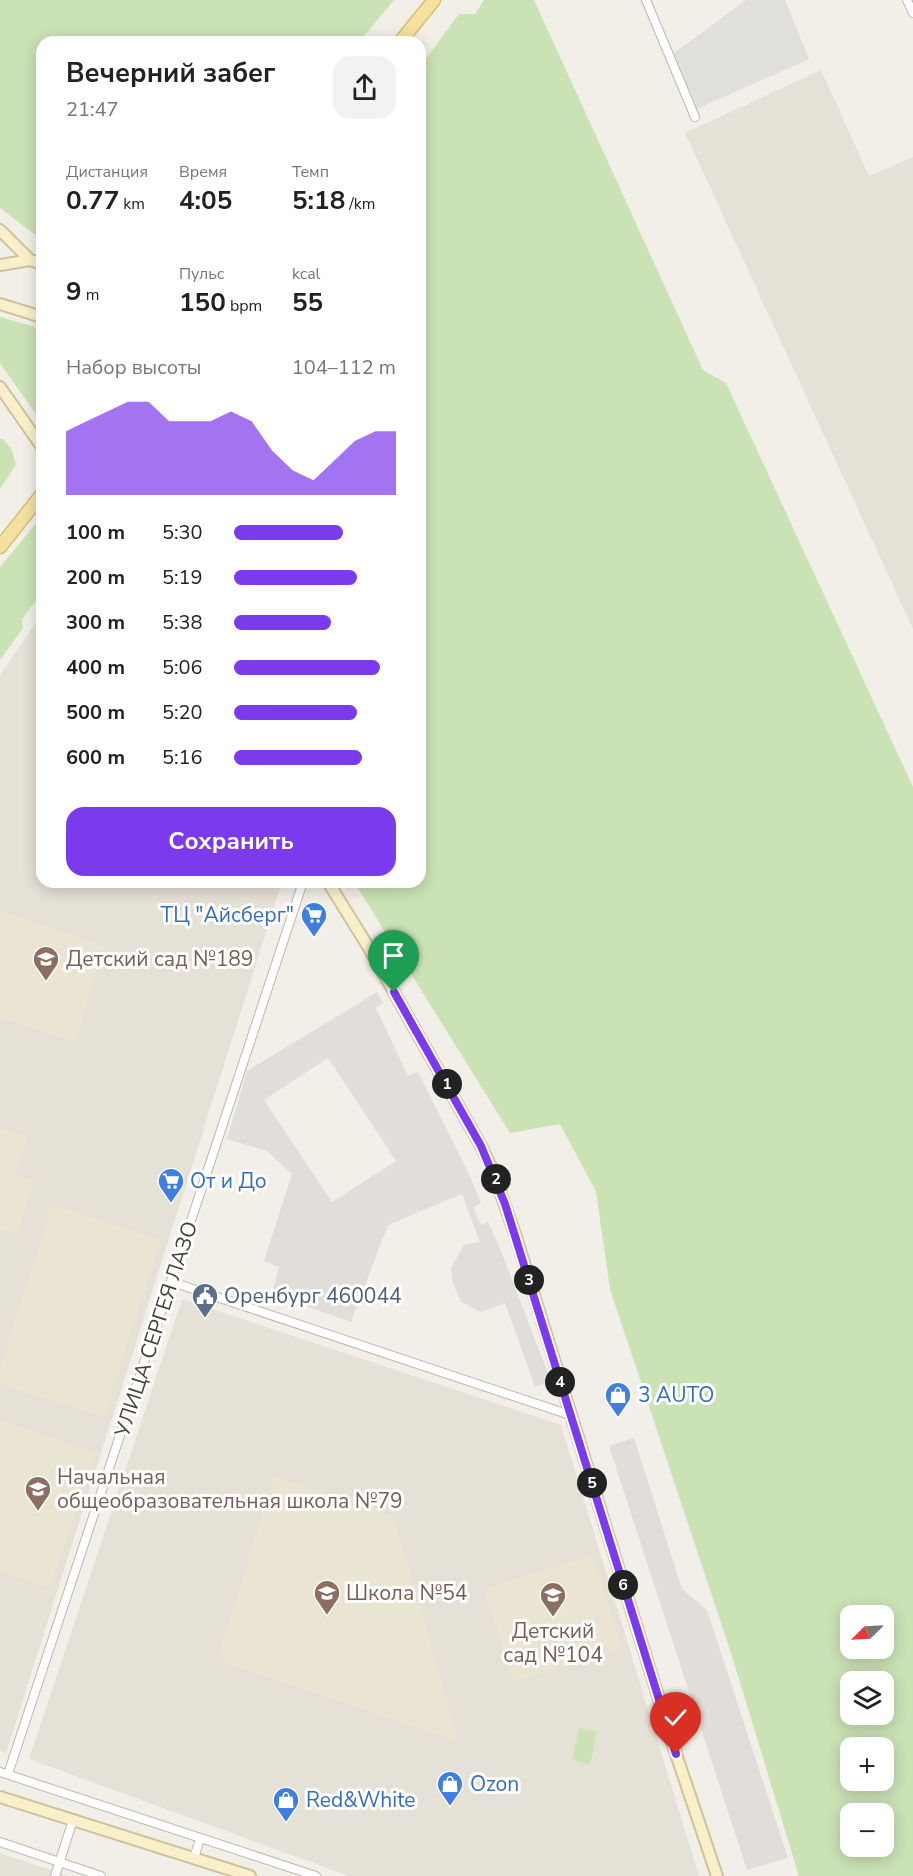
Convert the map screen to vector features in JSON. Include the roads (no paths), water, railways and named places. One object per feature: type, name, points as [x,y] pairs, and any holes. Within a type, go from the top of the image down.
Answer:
[{"type":"main road","points":[[405,36],[434,0]]},
{"type":"main road","points":[[0,230],[30,260],[36,262]]},
{"type":"main road","points":[[0,265],[30,260]]},
{"type":"main road","points":[[0,304],[36,315]]},
{"type":"main road","points":[[0,387],[36,438]]},
{"type":"main road","points":[[0,548],[36,502]]},
{"type":"main road","points":[[29,512],[36,508]]},
{"type":"main road","points":[[332,888],[420,1036],[493,1171],[717,1876]]},
{"type":"main road","points":[[0,1797],[250,1876]]},
{"type":"street","points":[[645,0],[695,117]]},
{"type":"street","points":[[907,0],[913,13]]},
{"type":"street","name":"УЛИЦА СЕРГЕЯ ЛАЗО","points":[[4,1773],[172,1282],[234,1084],[301,888]]},
{"type":"street","points":[[172,1282],[570,1415]]},
{"type":"street","points":[[4,1773],[316,1876]]},
{"type":"street","points":[[55,1876],[73,1820]]},
{"type":"street","points":[[194,1858],[200,1839]]},
{"type":"street","points":[[0,1842],[101,1876]]},
{"type":"place","name":"ТЦ \"Айсберг\"","points":[[314,938]]},
{"type":"place","name":"Детский сад №189","points":[[46,982]]},
{"type":"place","name":"От и До","points":[[171,1204]]},
{"type":"place","name":"Оренбург 460044","points":[[205,1319]]},
{"type":"place","name":"3 AUTO","points":[[618,1418]]},
{"type":"place","name":"Начальная общеобразовательная школа №79","points":[[38,1512]]},
{"type":"place","name":"Школа №54","points":[[327,1616]]},
{"type":"place","name":"Детский сад №104","points":[[553,1618]]},
{"type":"place","name":"Ozon","points":[[450,1807]]},
{"type":"place","name":"Red&White","points":[[286,1823]]}]
